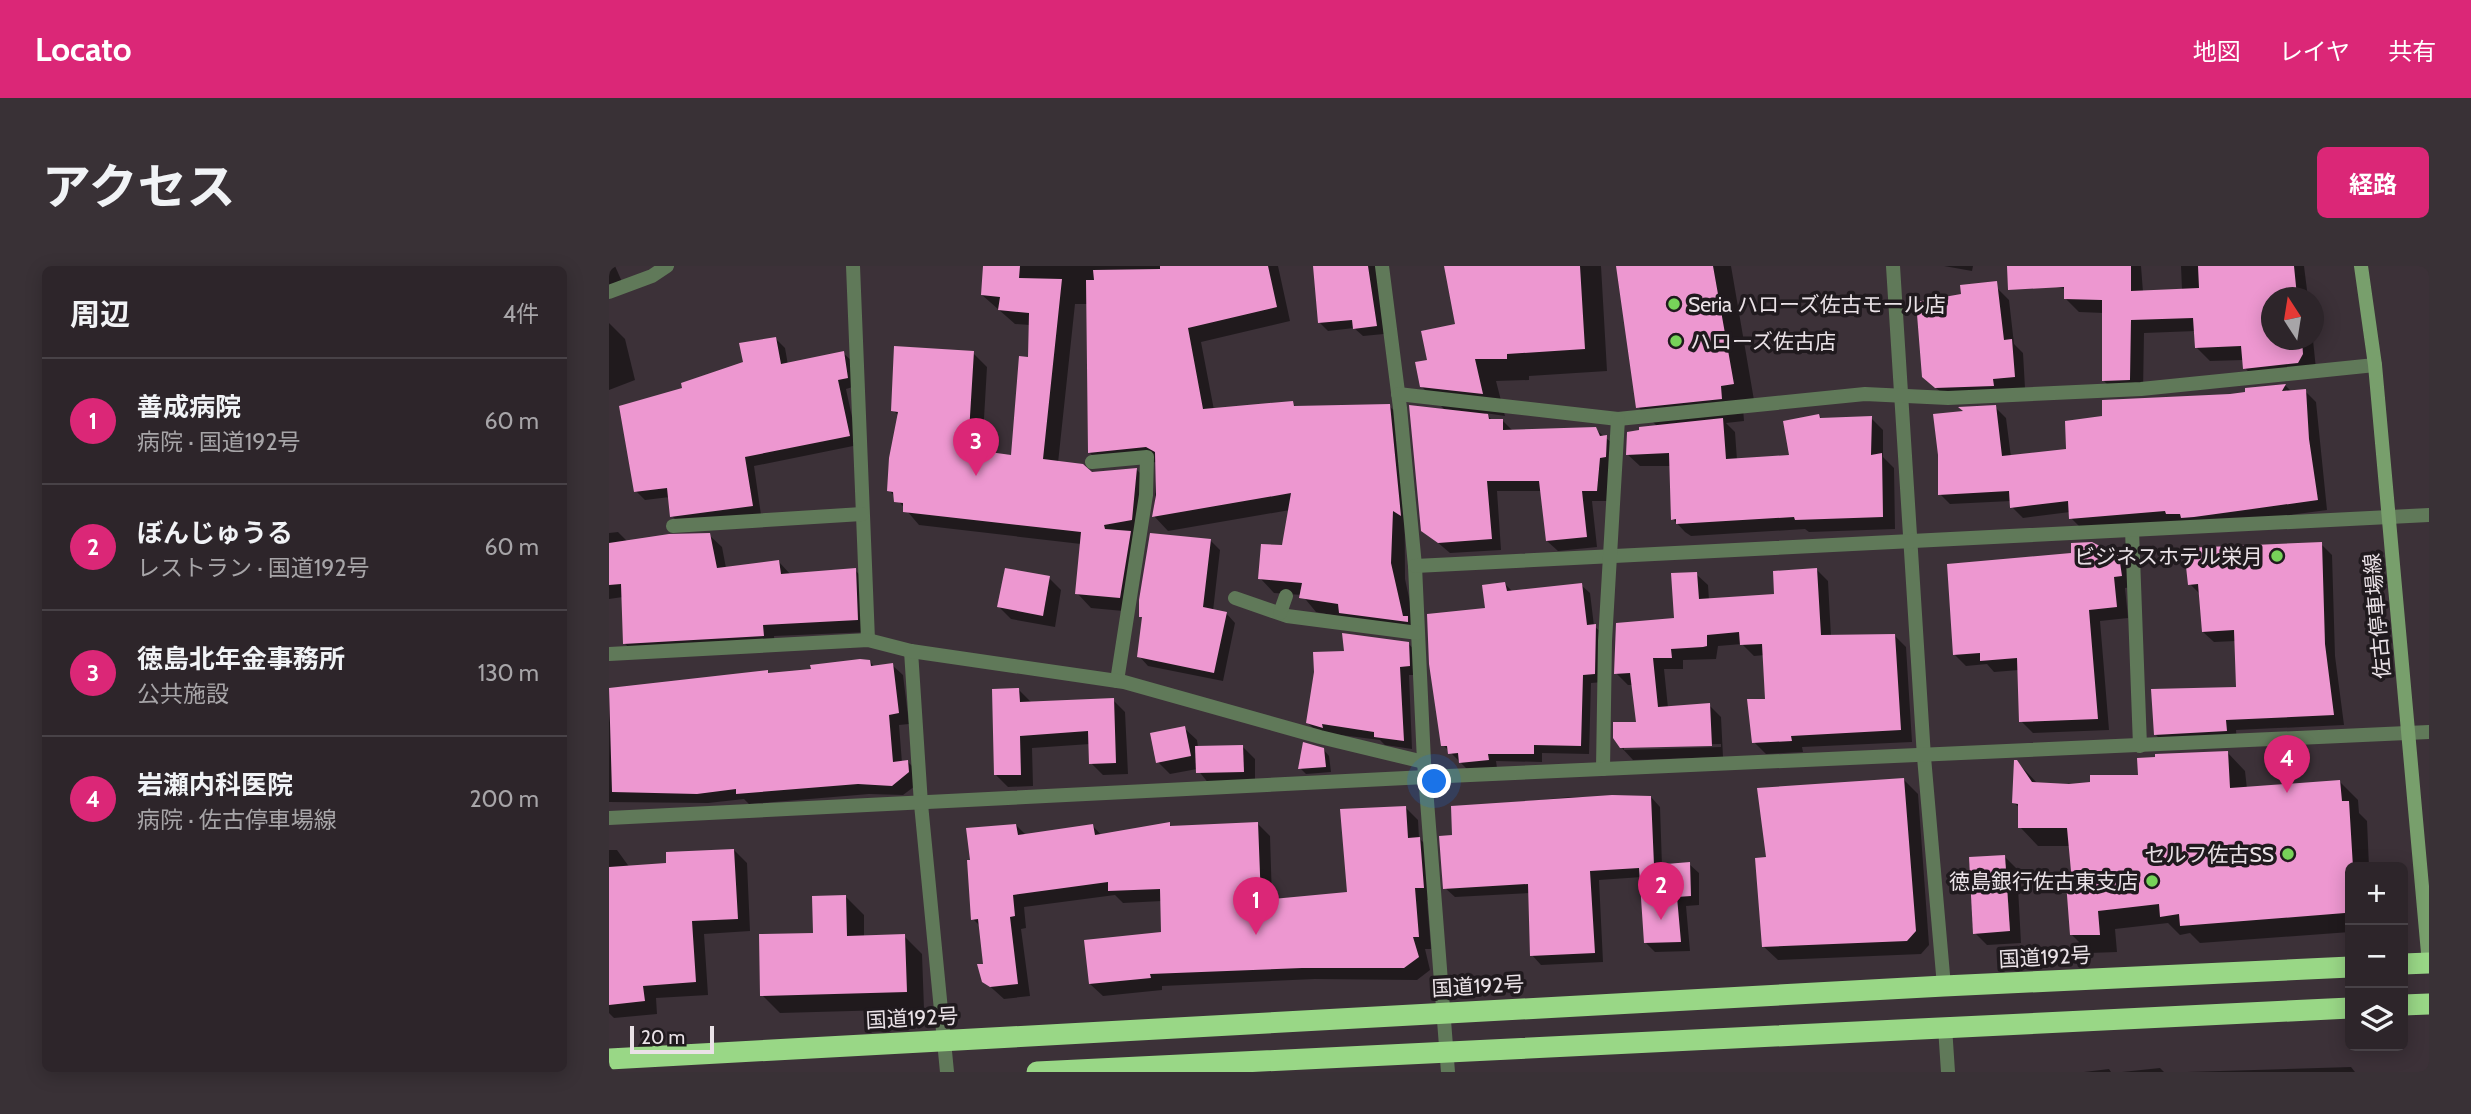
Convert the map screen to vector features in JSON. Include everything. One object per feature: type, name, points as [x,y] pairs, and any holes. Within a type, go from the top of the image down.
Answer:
[{"type":"highway","points":[[2408,964],[2429,963]]},
{"type":"highway","name":"国道192号","points":[[609,1059],[1944,986],[2345,967]]},
{"type":"highway","points":[[2408,1005],[2429,1004]]},
{"type":"highway","points":[[1037,1072],[1447,1061],[1945,1027],[2345,1008]]},
{"type":"main road","name":"佐古停車場線","points":[[2361,266],[2375,365],[2429,963]]},
{"type":"street","points":[[609,292],[652,276],[667,266]]},
{"type":"street","points":[[853,266],[868,640]]},
{"type":"street","points":[[1382,266],[1415,566],[1424,762],[1447,1061]]},
{"type":"street","points":[[1893,266],[1913,543],[1924,757],[1944,986]]},
{"type":"street","points":[[1398,394],[1618,419],[1865,394],[1948,398],[2141,389],[2375,365]]},
{"type":"street","points":[[1603,769],[1610,556],[1618,419]]},
{"type":"street","points":[[1092,462],[1147,457],[1146,495],[1117,681]]},
{"type":"street","points":[[673,526],[862,514]]},
{"type":"street","points":[[1415,566],[2429,515]]},
{"type":"street","points":[[2132,530],[2140,746]]},
{"type":"street","points":[[1280,613],[1286,596]]},
{"type":"street","points":[[1235,598],[1280,613],[1341,625],[1418,633]]},
{"type":"street","points":[[609,654],[868,640],[911,651],[1117,681],[1320,737],[1424,762]]},
{"type":"street","points":[[911,651],[921,804],[947,1072]]},
{"type":"street","points":[[609,818],[1426,777],[1924,757],[2429,732]]},
{"type":"street","points":[[1945,1027],[1948,1072]]},
{"type":"building","points":[[983,266],[1020,266],[1019,278],[1062,279],[1043,459],[1083,464],[1092,472],[1137,468],[1132,520],[1104,525],[1105,529],[1131,531],[1120,598],[1075,594],[1081,532],[903,512],[903,503],[894,502],[893,492],[887,491],[889,458],[898,412],[891,411],[894,346],[974,351],[968,449],[1011,455],[1019,356],[1028,357],[1029,313],[998,310],[1000,297],[981,295]]},
{"type":"building","points":[[1160,266],[1268,266],[1277,307],[1188,328],[1203,409],[1293,401],[1294,406],[1390,404],[1401,516],[1393,511],[1391,563],[1403,616],[1408,616],[1408,622],[1339,613],[1338,604],[1299,598],[1302,583],[1258,579],[1261,544],[1282,545],[1291,493],[1152,517],[1156,495],[1155,452],[1146,447],[1088,453],[1086,280],[1094,280],[1093,270],[1160,269]]},
{"type":"building","points":[[1313,266],[1368,266],[1377,326],[1353,329],[1352,320],[1318,323]]},
{"type":"building","points":[[1444,266],[1580,266],[1585,349],[1507,354],[1507,359],[1475,359],[1483,394],[1420,387],[1415,362],[1427,360],[1421,331],[1455,324]]},
{"type":"building","name":"ハローズ佐古店","points":[[1616,266],[1713,266],[1734,384],[1721,386],[1722,399],[1636,408]]},
{"type":"building","points":[[2007,266],[2131,266],[2131,291],[2199,288],[2198,266],[2294,266],[2296,287],[2261,287],[2261,350],[2303,350],[2303,354],[2298,363],[2243,369],[2241,346],[2195,348],[2193,318],[2131,320],[2130,380],[2102,381],[2102,300],[2064,299],[2064,287],[2008,290]]},
{"type":"building","points":[[1997,281],[2004,340],[2012,339],[2015,377],[1993,379],[1994,386],[1935,388],[1922,377],[1916,302],[1961,294],[1960,285]]},
{"type":"building","points":[[776,337],[781,364],[844,351],[848,378],[838,380],[850,436],[745,457],[753,506],[670,517],[667,488],[634,492],[619,406],[682,388],[681,383],[743,362],[739,343]]},
{"type":"building","points":[[2286,384],[2282,391],[2306,389],[2309,439],[2318,500],[2181,518],[2180,514],[2166,514],[2165,511],[2069,519],[2068,501],[2010,508],[2009,491],[1938,495],[1938,455],[1933,414],[1963,411],[1958,407],[1996,405],[2002,456],[2066,449],[2065,421],[2102,416],[2102,400],[2230,394],[2245,392],[2245,388]]},
{"type":"building","points":[[1409,405],[1488,414],[1489,419],[1503,419],[1503,430],[1596,427],[1600,436],[1607,435],[1606,457],[1600,458],[1597,491],[1582,491],[1587,537],[1546,541],[1539,481],[1487,481],[1492,539],[1438,543],[1421,531]]},
{"type":"building","points":[[1819,414],[1820,418],[1872,416],[1871,455],[1882,453],[1883,517],[1795,520],[1794,517],[1676,524],[1676,519],[1671,520],[1669,453],[1626,455],[1627,432],[1639,430],[1639,427],[1723,418],[1726,459],[1789,455],[1783,421]]},
{"type":"building","points":[[710,533],[717,568],[779,560],[781,574],[856,568],[858,620],[763,625],[764,636],[623,644],[621,584],[609,585],[609,543],[669,534]]},
{"type":"building","points":[[1150,533],[1211,539],[1203,607],[1227,612],[1214,673],[1137,657],[1142,617],[1139,617],[1139,600]]},
{"type":"building","points":[[2092,542],[2119,556],[2122,576],[2114,577],[2117,607],[2089,610],[2098,719],[2019,722],[2017,658],[1980,661],[1980,653],[1953,655],[1947,564],[2071,553],[2071,543]]},
{"type":"building","points":[[2322,542],[2325,644],[2334,715],[2226,720],[2227,731],[2154,735],[2151,689],[2236,687],[2234,630],[2202,632],[2198,584],[2188,585],[2184,548]]},
{"type":"building","points":[[1005,568],[1050,576],[1043,616],[997,607]]},
{"type":"building","points":[[1817,568],[1821,635],[1895,634],[1901,730],[1791,736],[1792,741],[1752,743],[1747,699],[1765,699],[1762,644],[1740,645],[1739,632],[1707,635],[1707,646],[1671,649],[1672,658],[1653,658],[1658,707],[1710,703],[1712,746],[1620,748],[1613,738],[1613,722],[1636,722],[1630,673],[1614,674],[1616,623],[1674,618],[1671,573],[1697,572],[1699,599],[1774,594],[1773,571]]},
{"type":"building","points":[[1505,582],[1507,591],[1582,583],[1587,625],[1596,624],[1595,674],[1583,675],[1581,746],[1534,745],[1534,754],[1488,754],[1489,760],[1459,763],[1458,753],[1448,754],[1447,746],[1441,746],[1429,664],[1427,614],[1485,608],[1482,585]]},
{"type":"building","points":[[1342,633],[1409,642],[1410,666],[1400,667],[1404,741],[1374,737],[1374,732],[1322,724],[1323,728],[1306,723],[1314,672],[1313,652],[1344,651]]},
{"type":"building","points":[[870,660],[871,666],[893,663],[899,713],[889,715],[893,762],[908,760],[909,772],[892,786],[858,784],[736,794],[736,789],[697,794],[612,792],[609,688],[768,670],[768,673],[811,669],[810,665]]},
{"type":"building","points":[[1019,688],[1020,702],[1114,698],[1116,763],[1089,764],[1088,731],[1020,736],[1021,775],[994,775],[992,689]]},
{"type":"building","points":[[1185,726],[1191,756],[1156,763],[1150,733]]},
{"type":"building","points":[[1303,742],[1324,748],[1326,767],[1298,769]]},
{"type":"building","points":[[1243,745],[1244,772],[1196,773],[1195,746]]},
{"type":"building","points":[[2228,751],[2230,788],[2340,780],[2342,801],[2349,801],[2353,862],[2345,862],[2345,913],[2180,926],[2179,914],[2160,917],[2159,904],[2098,911],[2100,935],[2070,935],[2066,882],[2072,882],[2067,828],[2018,828],[2018,804],[2012,803],[2014,760],[2017,760],[2032,782],[2069,784],[2090,782],[2090,775],[2138,775],[2137,758],[2155,757],[2155,754]]},
{"type":"building","points":[[1904,778],[1916,931],[1907,941],[1762,947],[1755,858],[1766,857],[1757,788]]},
{"type":"building","points":[[1612,795],[1651,796],[1654,865],[1690,862],[1691,896],[1677,897],[1681,942],[1644,943],[1639,868],[1590,871],[1595,953],[1530,956],[1528,884],[1443,889],[1439,836],[1452,835],[1451,806]]},
{"type":"building","points":[[1406,806],[1408,838],[1420,837],[1424,888],[1415,888],[1419,937],[1413,937],[1419,957],[1404,968],[1302,968],[1150,974],[1151,978],[1089,984],[1084,940],[1161,932],[1160,889],[1108,891],[1108,882],[1013,895],[1015,916],[1010,917],[1018,984],[990,987],[982,982],[977,964],[983,964],[978,919],[971,920],[967,860],[970,860],[966,828],[1016,824],[1018,835],[1093,824],[1095,835],[1170,822],[1170,826],[1258,822],[1261,900],[1347,892],[1340,809]]},
{"type":"building","points":[[734,849],[738,919],[692,921],[696,982],[643,986],[645,1001],[609,1005],[609,867],[666,863],[666,852]]},
{"type":"building","points":[[2005,855],[2010,931],[1973,934],[1969,857]]},
{"type":"building","points":[[846,895],[847,936],[905,934],[907,992],[760,996],[759,934],[813,933],[812,896]]},
{"type":"place","name":"Seria ハローズ佐古モール店","points":[[1674,304]]},
{"type":"place","name":"ハローズ佐古店","points":[[1676,341]]},
{"type":"place","name":"徳島北年金事務所","points":[[976,476]]},
{"type":"place","name":"ビジネスホテル栄月","points":[[2277,556]]},
{"type":"place","name":"岩瀬内科医院","points":[[2287,793]]},
{"type":"place","name":"セルフ佐古SS","points":[[2288,854]]},
{"type":"place","name":"徳島銀行佐古東支店","points":[[2152,881]]},
{"type":"place","name":"ぼんじゅうる","points":[[1661,920]]},
{"type":"place","name":"善成病院","points":[[1256,935]]}]
